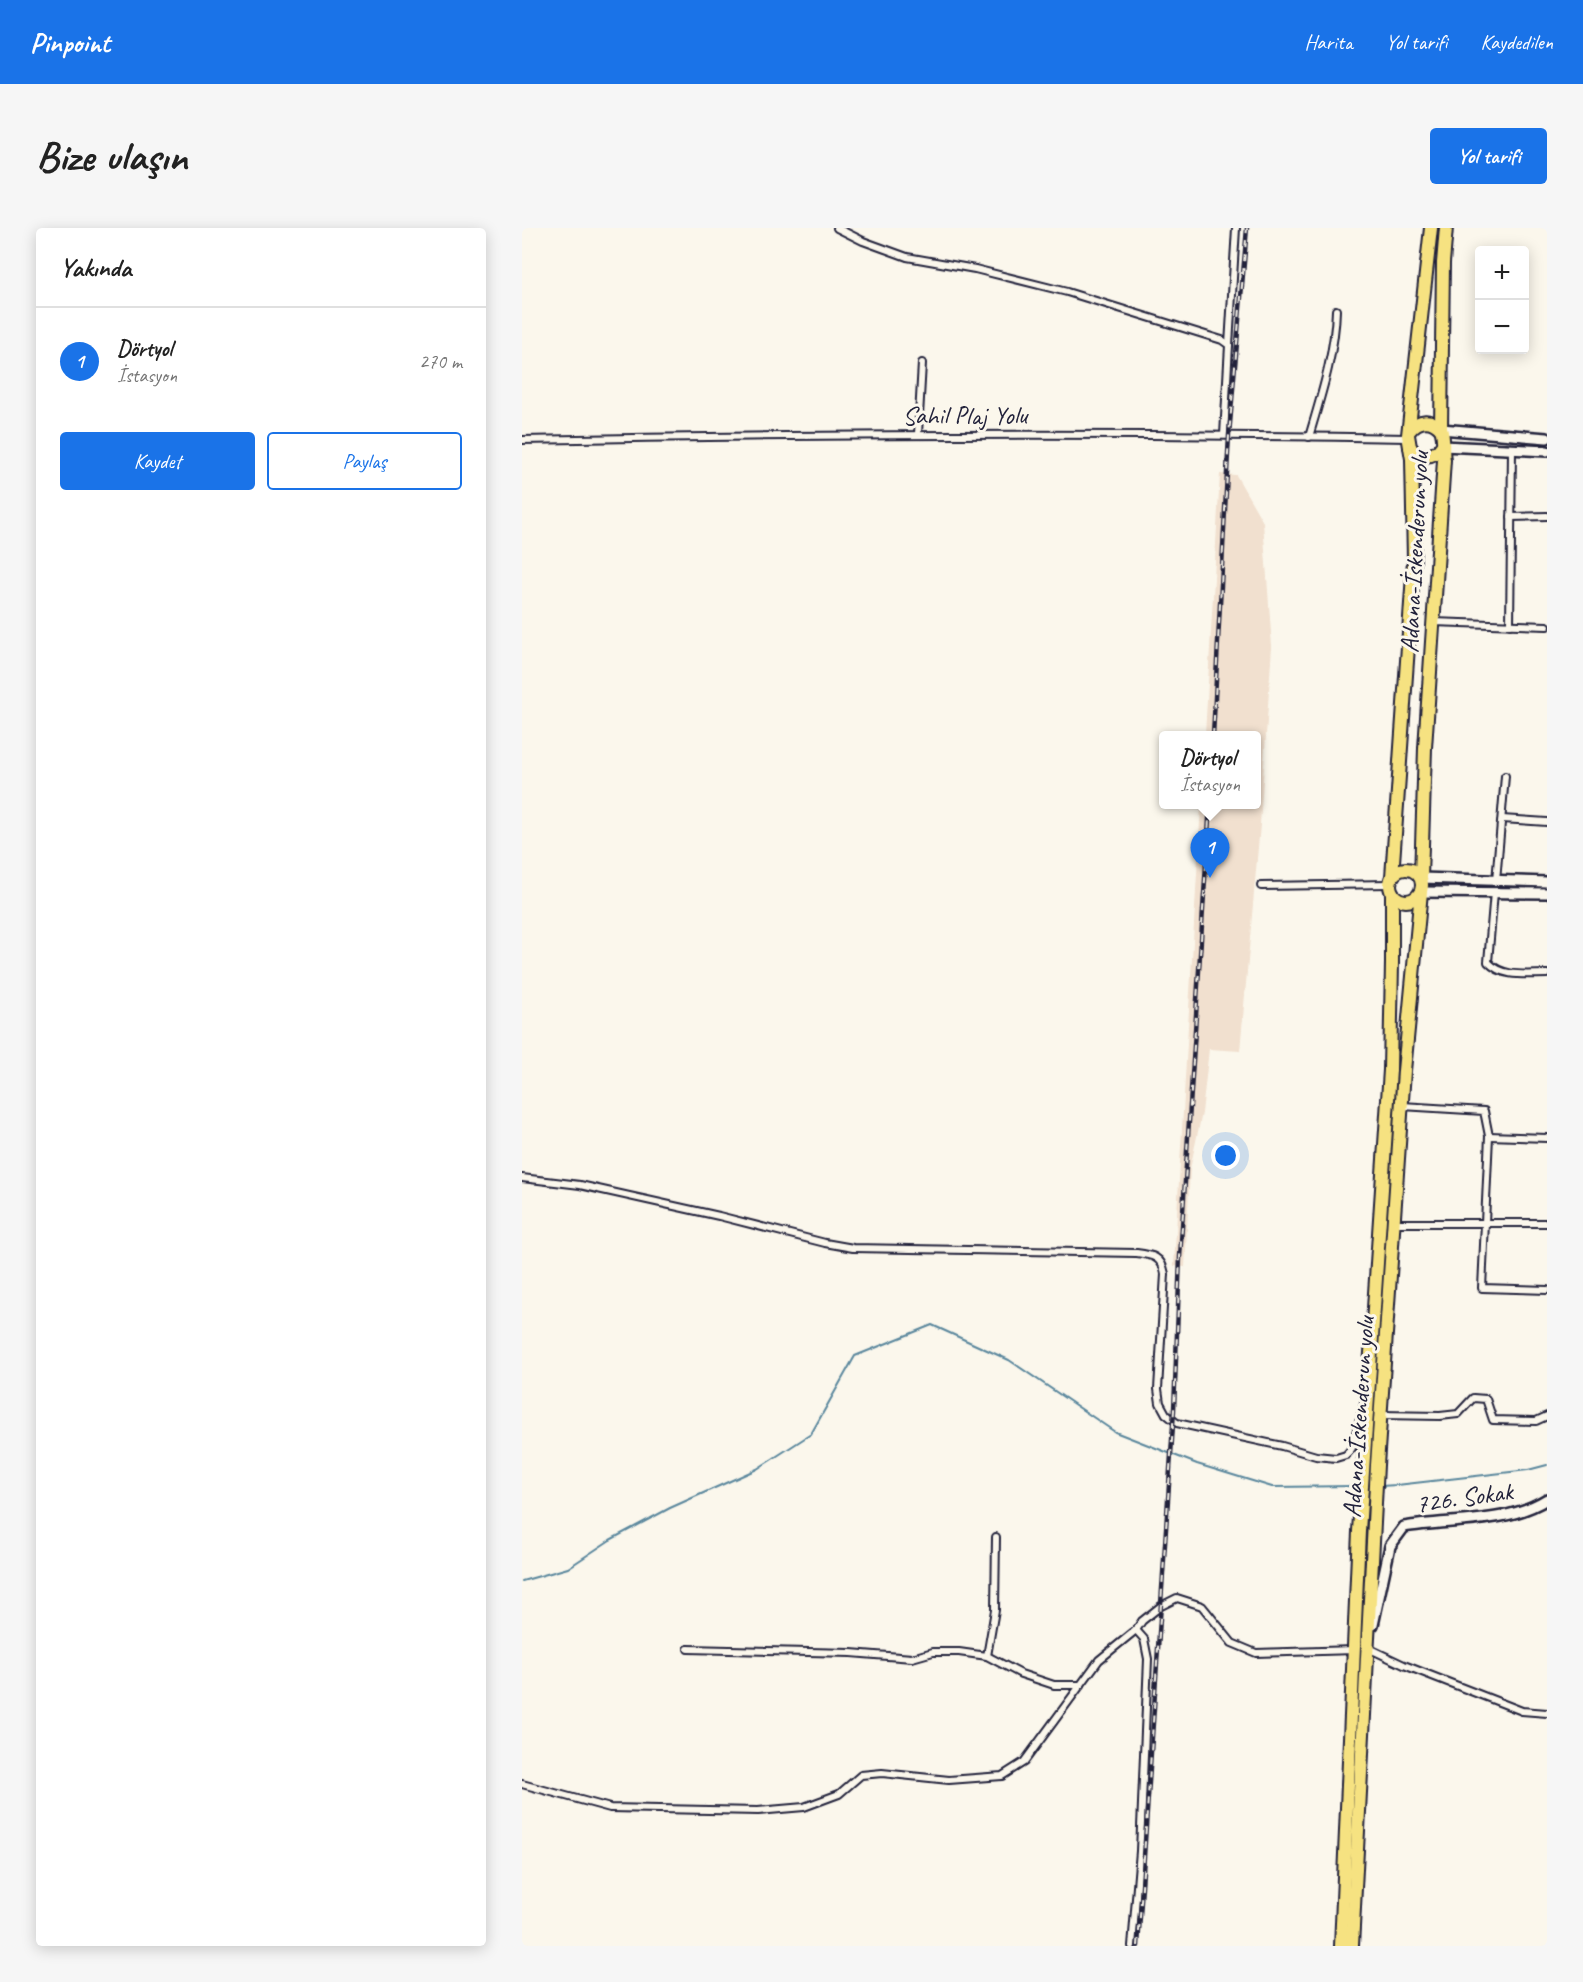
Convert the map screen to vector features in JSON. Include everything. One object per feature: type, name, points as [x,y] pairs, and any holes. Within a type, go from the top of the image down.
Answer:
[{"type":"highway","name":"Adana-İskenderun yolu","points":[[1341,1946],[1359,1531],[1390,1070],[1391,884],[1414,560],[1409,438],[1431,228]]},
{"type":"highway","name":"Adana-İskenderun yolu","points":[[1421,878],[1425,748],[1444,460],[1441,429],[1443,263],[1446,228]]},
{"type":"highway","points":[[1441,429],[1431,422],[1419,422],[1409,438],[1418,454],[1423,456],[1434,454],[1442,446]]},
{"type":"highway","points":[[1406,868],[1417,872],[1421,878],[1421,892],[1414,899],[1404,901],[1395,896],[1391,884],[1396,872],[1406,868]]},
{"type":"highway","name":"Adana-İskenderun yolu","points":[[1352,1946],[1380,1415],[1402,1107],[1421,892]]},
{"type":"highway","points":[[1355,1650],[1368,1648]]},
{"type":"street","points":[[837,228],[863,241],[907,257],[975,269],[1067,292],[1209,334],[1228,345]]},
{"type":"street","points":[[1224,435],[1236,228]]},
{"type":"street","points":[[1309,437],[1336,327],[1336,310]]},
{"type":"street","points":[[918,434],[922,363]]},
{"type":"street","points":[[1441,429],[1547,438]]},
{"type":"street","name":"Sahil Plaj Yolu","points":[[522,440],[918,434],[1409,438]]},
{"type":"street","points":[[1442,446],[1547,451]]},
{"type":"street","points":[[1510,625],[1512,450]]},
{"type":"street","points":[[1511,517],[1547,516]]},
{"type":"street","points":[[1433,621],[1547,626]]},
{"type":"street","points":[[1496,881],[1505,776]]},
{"type":"street","points":[[1502,819],[1547,822]]},
{"type":"street","points":[[1421,878],[1547,882]]},
{"type":"street","points":[[1261,886],[1391,884]]},
{"type":"street","points":[[1421,892],[1547,893]]},
{"type":"street","points":[[1494,892],[1488,962],[1496,970],[1505,972],[1547,974]]},
{"type":"street","points":[[1402,1107],[1484,1111],[1489,1136],[1482,1288],[1547,1290]]},
{"type":"street","points":[[1489,1136],[1547,1138]]},
{"type":"street","points":[[522,1178],[580,1185],[853,1248],[1136,1253],[1156,1257],[1161,1260],[1165,1274],[1158,1375],[1160,1402],[1166,1414],[1177,1423],[1282,1446],[1316,1456],[1336,1458],[1346,1455],[1352,1448],[1360,1413],[1368,1395]]},
{"type":"street","points":[[1394,1223],[1547,1223]]},
{"type":"street","points":[[1380,1415],[1458,1414],[1473,1398],[1485,1399],[1493,1420],[1536,1421],[1547,1416]]},
{"type":"street","name":"726. Sokak","points":[[1368,1648],[1390,1546],[1404,1527],[1434,1522],[1473,1521],[1515,1514],[1547,1499]]},
{"type":"street","points":[[987,1656],[996,1610],[996,1537]]},
{"type":"street","points":[[522,1784],[610,1808],[758,1811],[804,1806],[839,1794],[861,1775],[882,1773],[950,1780],[1002,1776],[1024,1762],[1099,1660],[1136,1630],[1142,1621],[1161,1606],[1177,1598],[1202,1606],[1232,1643],[1256,1653],[1355,1650]]},
{"type":"street","points":[[1132,1946],[1140,1851],[1148,1659],[1144,1639],[1136,1630]]},
{"type":"street","points":[[1368,1648],[1404,1665],[1522,1711],[1547,1713]]},
{"type":"street","points":[[688,1649],[851,1653],[912,1658],[933,1652],[987,1656],[1021,1674],[1054,1685],[1081,1685]]},
{"type":"shaded area","points":[[1220,474],[1236,475],[1263,522],[1272,646],[1260,825],[1240,1051],[1209,1049],[1202,1113],[1190,1169],[1185,1267],[1174,1266],[1201,809],[1261,809],[1261,731],[1205,731]]},
{"type":"waterway","points":[[522,1581],[568,1568],[610,1540],[670,1508],[757,1469],[811,1434],[855,1356],[932,1325],[1009,1360],[1115,1432],[1197,1464],[1272,1487],[1357,1486]]},
{"type":"waterway","points":[[1380,1486],[1528,1470],[1547,1465]]},
{"type":"railway","points":[[1213,731],[1229,435],[1247,228]]},
{"type":"railway","points":[[1138,1946],[1174,1410],[1180,1257],[1210,809]]},
{"type":"place","name":"Dörtyol","points":[[1210,878]]}]
